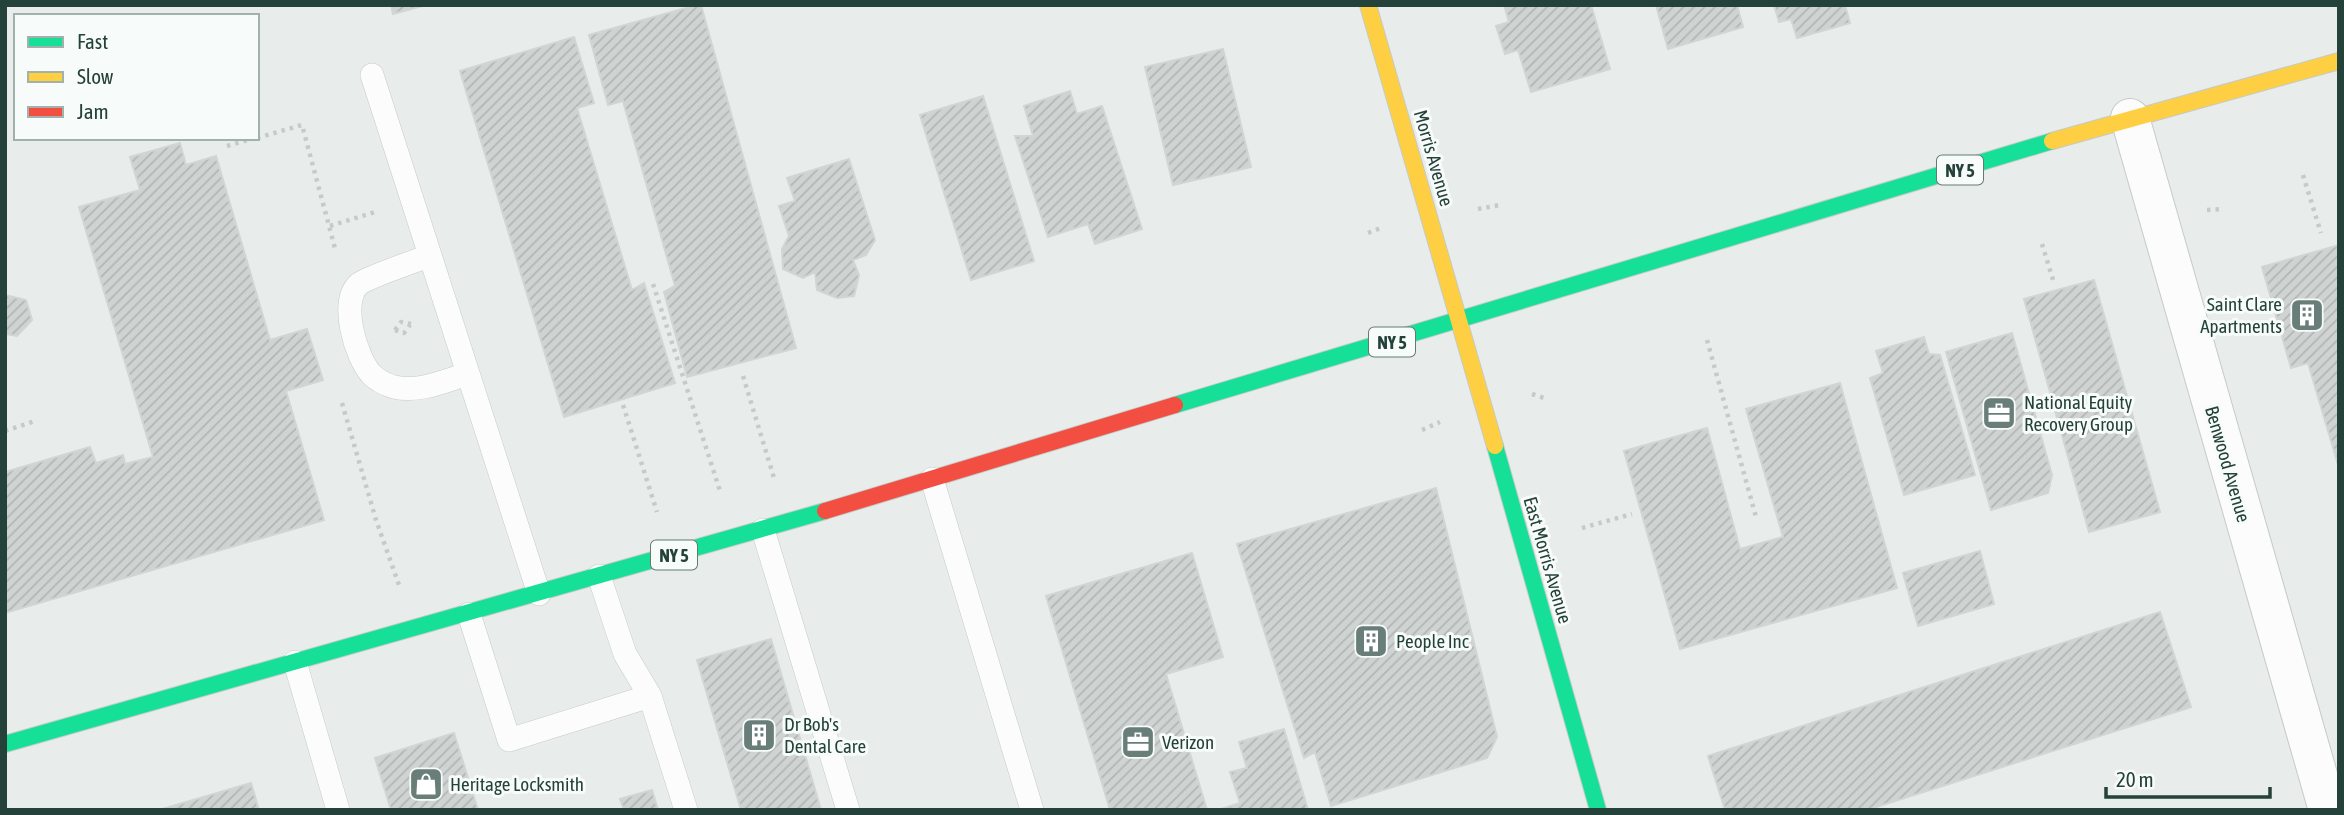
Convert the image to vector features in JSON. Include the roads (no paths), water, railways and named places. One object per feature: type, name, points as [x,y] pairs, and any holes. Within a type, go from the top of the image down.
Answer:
[{"type":"main road","name":"Morris Avenue","points":[[1368,5],[1458,322]]},
{"type":"main road","name":"NY 5","points":[[5,744],[763,530],[2130,118],[2339,61]]},
{"type":"main road","name":"East Morris Avenue","points":[[1458,322],[1598,810]]},
{"type":"street","name":"Benwood Avenue","points":[[2130,118],[2328,810]]},
{"type":"lane","points":[[372,75],[539,594]]},
{"type":"lane","points":[[429,256],[360,284],[352,294],[349,316],[362,360],[378,380],[393,387],[421,388],[468,374]]},
{"type":"lane","points":[[932,479],[1032,810]]},
{"type":"lane","points":[[763,530],[848,810]]},
{"type":"lane","points":[[599,576],[625,654],[650,696],[686,810]]},
{"type":"lane","points":[[469,614],[509,740],[650,696]]},
{"type":"lane","points":[[295,662],[338,810]]},
{"type":"place","name":"Saint Clare Apartments","points":[[2307,315]]},
{"type":"place","name":"National Equity Recovery Group","points":[[1999,413]]},
{"type":"place","name":"People Inc","points":[[1371,641]]},
{"type":"place","name":"Dr Bob's Dental Care","points":[[759,735]]},
{"type":"place","name":"Verizon","points":[[1138,742]]},
{"type":"place","name":"Heritage Locksmith","points":[[426,784]]}]
